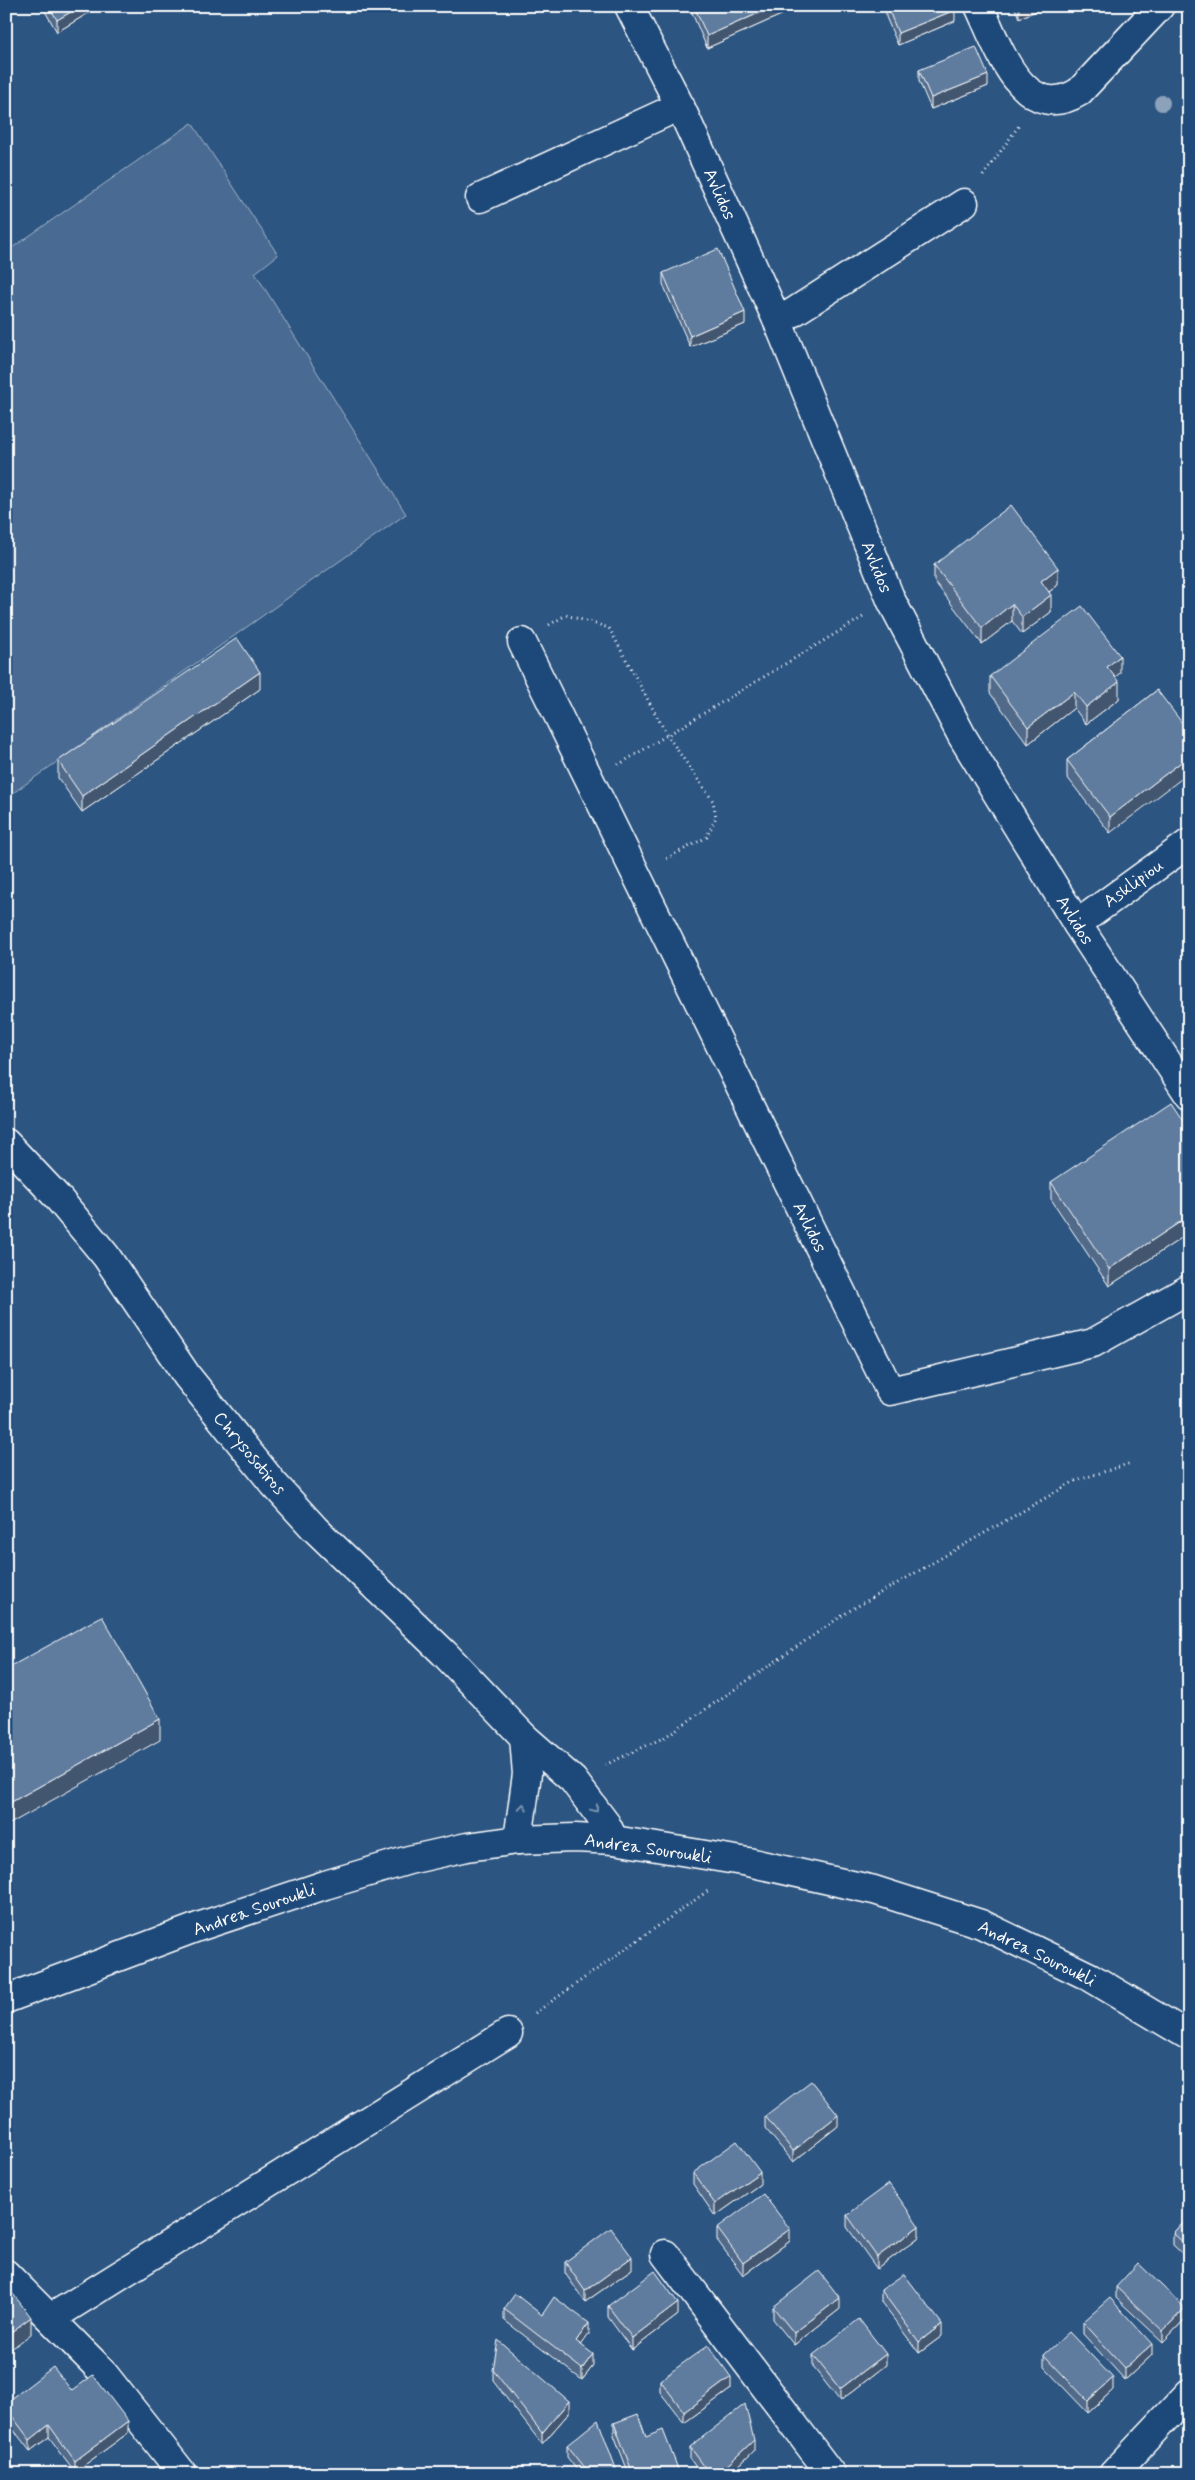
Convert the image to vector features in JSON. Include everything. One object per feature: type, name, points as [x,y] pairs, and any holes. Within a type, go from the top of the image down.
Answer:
[{"type":"street","name":"Avlidos","points":[[629,6],[680,106],[778,322],[891,600],[962,736],[1077,924],[1189,1095]]},
{"type":"street","points":[[979,6],[1013,74],[1027,91],[1039,99],[1051,102],[1066,100],[1079,92],[1160,6]]},
{"type":"street","points":[[480,198],[680,106]]},
{"type":"street","points":[[778,322],[964,203]]},
{"type":"street","name":"Avlidos","points":[[522,642],[592,781],[890,1391],[1092,1343],[1189,1289]]},
{"type":"street","name":"Asklipiou","points":[[1077,924],[1189,843]]},
{"type":"street","name":"Chrysosotiros","points":[[6,1144],[58,1198],[106,1256],[187,1376],[273,1484],[315,1529],[457,1667],[524,1738],[573,1780],[606,1824],[614,1840]]},
{"type":"street","points":[[518,1840],[527,1774],[524,1738]]},
{"type":"street","name":"Andrea Souroukli","points":[[6,2000],[198,1927],[325,1885],[409,1860],[467,1847],[518,1840],[575,1838],[614,1840],[748,1862],[874,1890],[981,1924],[1090,1978],[1189,2036]]},
{"type":"street","points":[[51,2318],[508,2033]]},
{"type":"street","points":[[665,2254],[831,2474]]},
{"type":"street","points":[[6,2274],[100,2369],[183,2474]]},
{"type":"street","points":[[1124,2470],[1189,2393]]},
{"type":"path","points":[[964,203],[1039,99]]},
{"type":"path","points":[[592,781],[891,600]]},
{"type":"path","points":[[522,642],[566,615],[609,628],[667,735],[713,801],[716,817],[708,838],[637,874]]},
{"type":"path","points":[[573,1780],[665,1737],[849,1612],[1075,1481],[1131,1464]]},
{"type":"path","points":[[508,2033],[748,1862]]},
{"type":"shaded area","points":[[192,123],[278,255],[255,273],[406,514],[6,798],[6,252]]},
{"type":"building","points":[[49,6],[81,6],[57,20]]},
{"type":"building","points":[[694,6],[775,6],[707,36]]},
{"type":"building","points":[[887,6],[954,6],[955,10],[898,33]]},
{"type":"building","points":[[976,47],[988,75],[931,98],[919,70]]},
{"type":"building","points":[[718,249],[745,312],[690,336],[663,273]]},
{"type":"building","points":[[1011,505],[1058,568],[1041,581],[1051,595],[1022,617],[1012,604],[982,628],[934,565]]},
{"type":"building","points":[[1082,606],[1120,656],[1107,667],[1119,682],[1086,707],[1074,692],[1028,727],[990,676]]},
{"type":"building","points":[[237,638],[260,672],[82,796],[58,761]]},
{"type":"building","points":[[1157,690],[1189,732],[1189,756],[1110,817],[1067,760]]},
{"type":"building","points":[[1171,1102],[1189,1129],[1189,1216],[1109,1269],[1051,1182]]},
{"type":"building","points":[[102,1616],[160,1719],[6,1805],[6,1669]]},
{"type":"building","points":[[811,2081],[838,2115],[793,2151],[765,2116]]},
{"type":"building","points":[[737,2141],[760,2172],[715,2204],[693,2173]]},
{"type":"building","points":[[889,2184],[919,2226],[877,2257],[847,2215]]},
{"type":"building","points":[[763,2194],[790,2229],[743,2263],[717,2228]]},
{"type":"building","points":[[1189,2216],[1189,2248],[1173,2233]]},
{"type":"building","points":[[611,2228],[632,2257],[585,2291],[565,2262]]},
{"type":"building","points":[[1138,2263],[1185,2308],[1163,2331],[1116,2287]]},
{"type":"building","points":[[655,2271],[678,2303],[632,2338],[608,2306]]},
{"type":"building","points":[[819,2271],[840,2298],[794,2333],[773,2307]]},
{"type":"building","points":[[904,2274],[942,2324],[919,2342],[881,2290]]},
{"type":"building","points":[[6,2285],[31,2317],[6,2336]]},
{"type":"building","points":[[515,2294],[542,2315],[554,2297],[589,2323],[576,2341],[593,2354],[582,2369],[504,2309]]},
{"type":"building","points":[[1110,2298],[1152,2344],[1125,2368],[1083,2322]]},
{"type":"building","points":[[859,2319],[886,2354],[840,2389],[813,2355]]},
{"type":"building","points":[[1069,2332],[1113,2378],[1088,2401],[1044,2355]]},
{"type":"building","points":[[498,2340],[569,2401],[542,2433],[493,2370]]},
{"type":"building","points":[[708,2345],[731,2377],[684,2412],[660,2380]]},
{"type":"building","points":[[53,2367],[72,2391],[93,2375],[128,2421],[75,2461],[49,2425],[30,2440],[6,2408],[6,2403]]},
{"type":"building","points":[[745,2404],[754,2440],[718,2474],[710,2474],[690,2447]]},
{"type":"building","points":[[638,2414],[646,2437],[663,2430],[680,2474],[633,2474],[614,2423]]},
{"type":"building","points":[[598,2420],[618,2474],[590,2474],[567,2445]]}]
